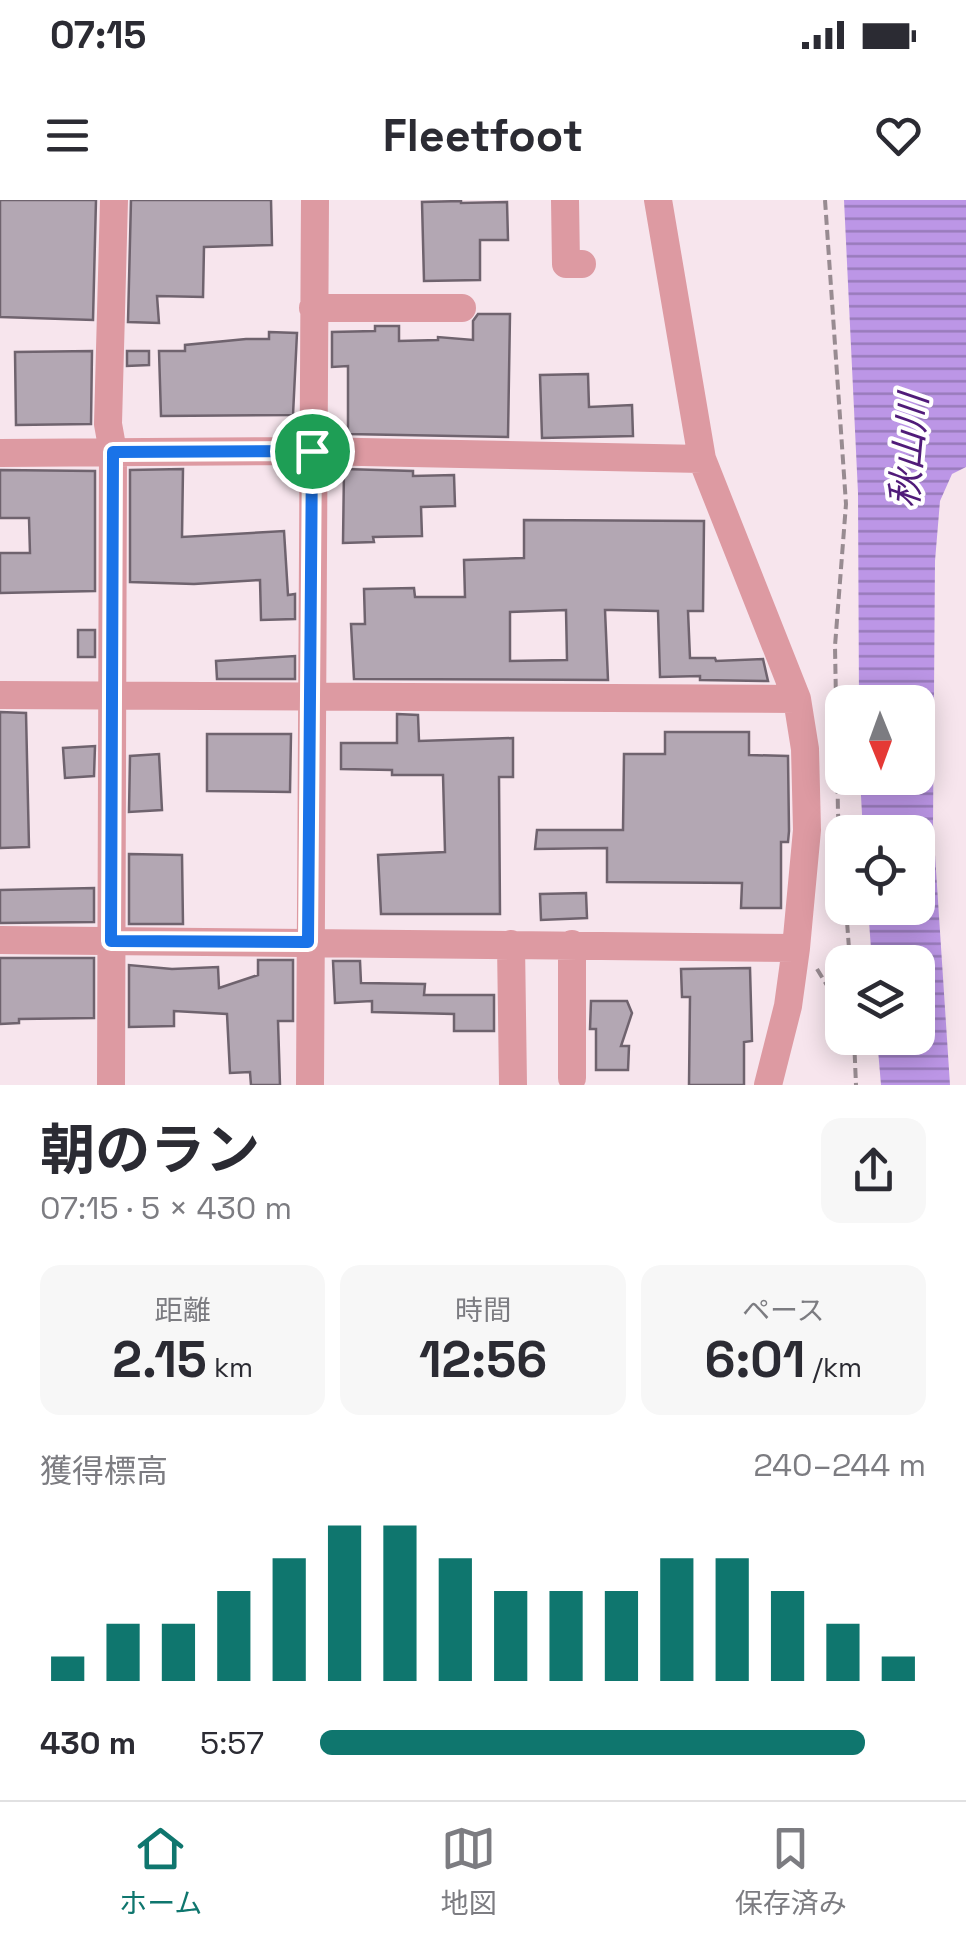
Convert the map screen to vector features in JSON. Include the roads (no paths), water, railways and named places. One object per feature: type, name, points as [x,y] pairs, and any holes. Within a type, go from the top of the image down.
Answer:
[{"type":"street","points":[[111,1085],[113,452],[108,424],[114,200]]},
{"type":"street","points":[[310,1085],[315,200]]},
{"type":"street","points":[[565,200],[566,264],[582,264]]},
{"type":"street","points":[[658,200],[702,459],[805,749],[807,830],[786,946],[788,1006],[768,1085]]},
{"type":"street","points":[[313,308],[462,308]]},
{"type":"street","points":[[0,452],[312,451],[702,459]]},
{"type":"street","points":[[0,695],[788,699]]},
{"type":"street","points":[[0,940],[786,946]]},
{"type":"street","points":[[510,944],[514,1085]]},
{"type":"street","points":[[572,944],[572,1078]]},
{"type":"water","name":"秋山川","points":[[844,200],[966,200],[966,467],[952,474],[940,501],[935,561],[934,685],[859,685],[858,493]]},
{"type":"water","points":[[861,795],[933,795],[933,815],[862,815]]},
{"type":"water","points":[[935,855],[950,1085],[881,1085],[878,1055],[935,1055],[935,945],[871,945],[869,925],[935,925]]}]
